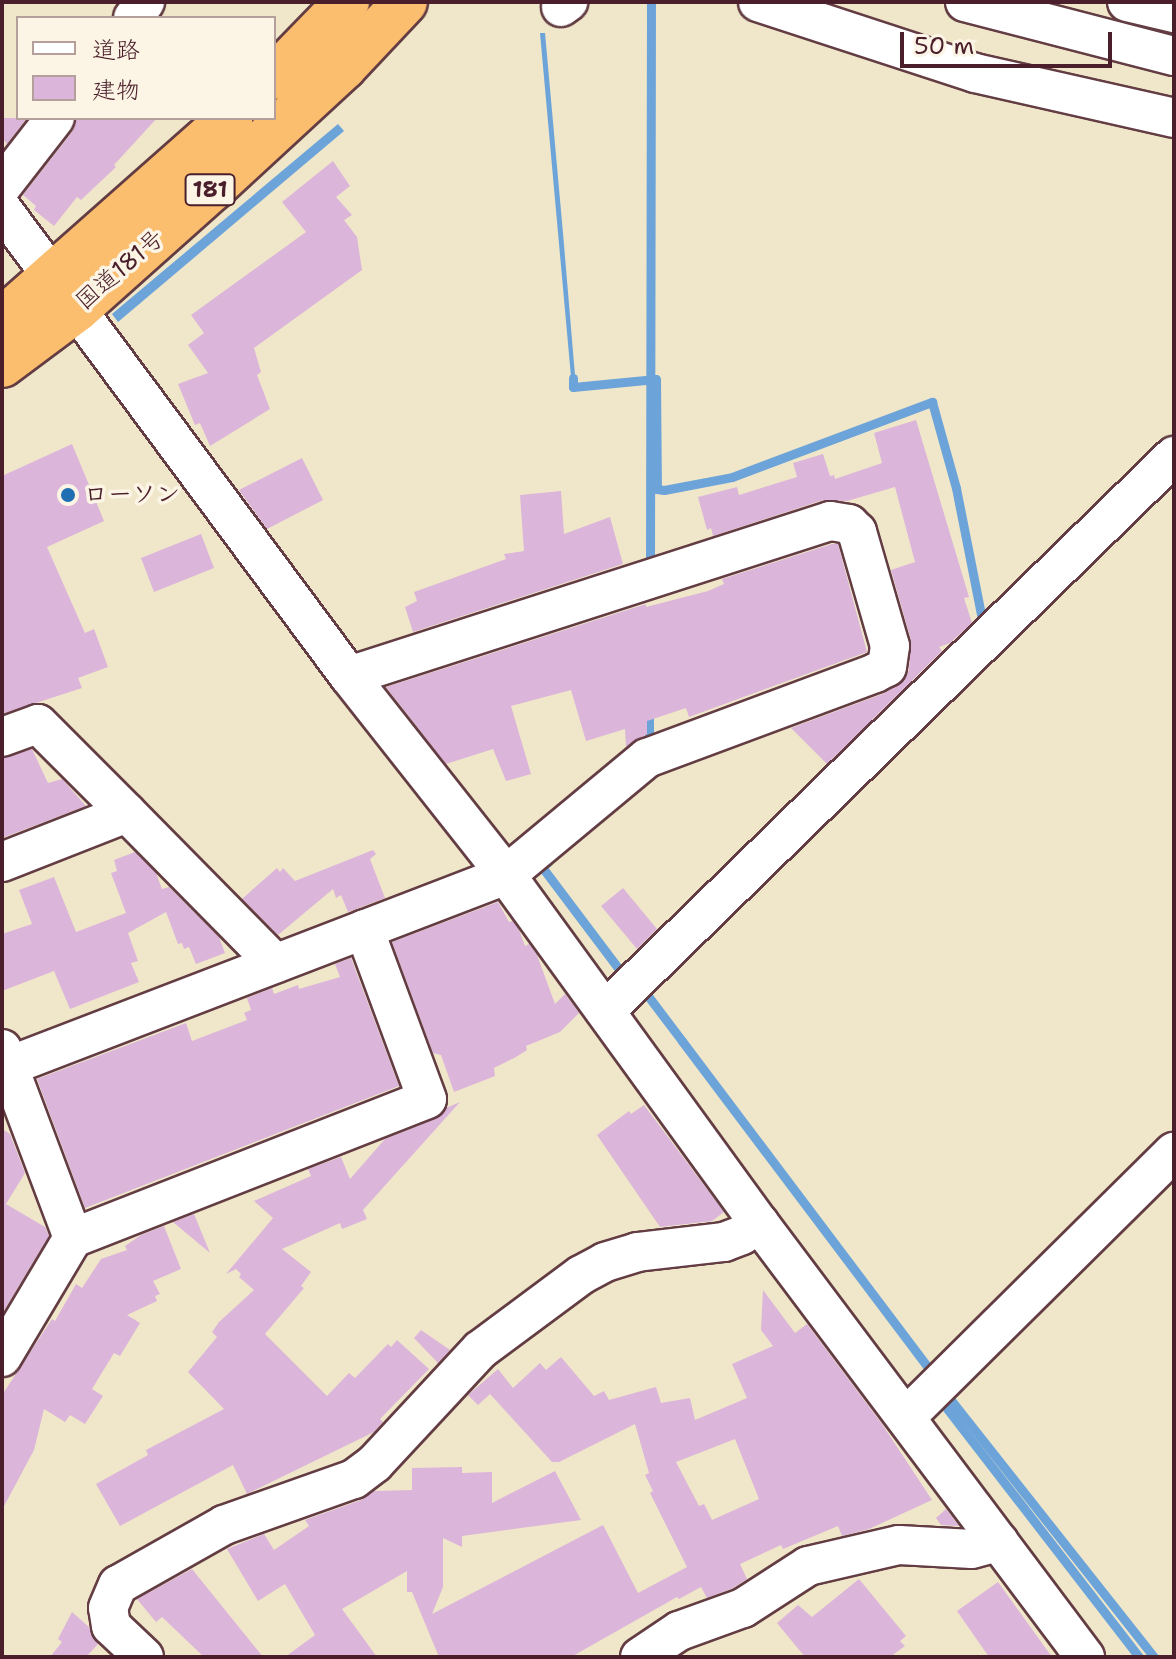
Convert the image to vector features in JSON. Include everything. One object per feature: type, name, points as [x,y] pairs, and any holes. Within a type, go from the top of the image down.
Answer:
[{"type":"highway","points":[[276,75],[347,2]]},
{"type":"highway","name":"国道181号","points":[[2,320],[65,293],[344,67],[405,2]]},
{"type":"highway","name":"国道181号","points":[[2,365],[65,293],[228,120]]},
{"type":"street","points":[[758,2],[975,73],[1174,118]]},
{"type":"street","points":[[965,2],[1174,56]]},
{"type":"street","points":[[1127,2],[1174,13]]},
{"type":"street","points":[[2,186],[53,120]]},
{"type":"street","points":[[2,209],[349,676],[506,875],[759,1223],[1085,1657]]},
{"type":"street","points":[[605,1011],[1174,456]]},
{"type":"street","points":[[73,1238],[4,1064],[506,875],[647,758],[887,667],[890,646],[857,532],[849,524],[830,521],[349,676]]},
{"type":"street","points":[[2,737],[38,724],[275,963]]},
{"type":"street","points":[[2,862],[127,813]]},
{"type":"street","points":[[2,1357],[73,1238],[427,1099],[364,929]]},
{"type":"street","points":[[906,1417],[1174,1152]]},
{"type":"street","points":[[144,1657],[111,1626],[108,1608],[118,1585],[224,1525],[354,1479],[375,1463],[480,1350],[581,1275],[605,1262],[637,1252],[724,1242],[742,1235],[759,1223]]},
{"type":"street","points":[[640,1657],[679,1631],[743,1608],[808,1566],[899,1545],[972,1549],[999,1542]]},
{"type":"water","points":[[540,33],[545,33],[576,387],[572,388]]},
{"type":"water","points":[[338,124],[344,131],[118,322],[112,314]]},
{"type":"building","points":[[2,118],[25,120],[7,144],[2,138]]},
{"type":"building","points":[[76,120],[155,120],[114,165],[116,167],[81,200],[77,197],[54,226],[34,210],[36,206],[23,195],[72,132]]},
{"type":"building","points":[[333,161],[350,186],[336,197],[352,215],[344,220],[357,237],[362,270],[254,348],[261,372],[257,375],[270,409],[210,446],[200,423],[195,425],[178,384],[208,373],[188,345],[204,333],[191,315],[306,232],[282,202]]},
{"type":"building","points":[[916,420],[969,597],[964,598],[972,623],[950,643],[939,647],[942,651],[827,764],[791,728],[885,693],[904,680],[909,670],[911,640],[891,570],[915,562],[895,487],[847,501],[823,500],[713,536],[711,528],[707,530],[698,497],[737,487],[739,495],[797,477],[793,463],[823,454],[830,476],[834,475],[835,479],[882,463],[874,433]]},
{"type":"building","points":[[72,444],[104,521],[47,547],[85,633],[94,629],[108,667],[78,678],[82,688],[2,714],[2,476]]},
{"type":"building","points":[[302,458],[323,500],[267,529],[239,490]]},
{"type":"building","points":[[561,491],[564,534],[610,517],[623,564],[413,632],[405,607],[417,601],[414,592],[506,559],[504,554],[524,551],[520,495]]},
{"type":"building","points":[[201,534],[214,568],[154,592],[141,558]]},
{"type":"building","points":[[838,544],[867,652],[689,717],[686,708],[647,721],[647,734],[626,747],[625,729],[586,741],[571,690],[511,706],[531,774],[506,781],[493,749],[446,764],[386,687],[646,604],[646,607],[708,591],[724,584],[722,579]]},
{"type":"building","points":[[32,749],[48,783],[62,779],[86,806],[2,838],[2,758]]},
{"type":"building","points":[[373,850],[376,854],[370,859],[385,898],[348,912],[341,895],[336,898],[333,889],[278,935],[242,899],[277,868],[280,872],[283,868],[295,881]]},
{"type":"building","points":[[135,852],[156,873],[162,889],[169,887],[219,937],[225,953],[196,964],[189,947],[184,949],[182,943],[178,944],[166,912],[128,933],[138,961],[131,963],[139,982],[70,1009],[54,971],[2,991],[2,934],[32,924],[19,890],[54,877],[76,932],[126,913],[111,873],[117,871],[114,860]]},
{"type":"building","points":[[623,888],[657,929],[637,949],[601,906]]},
{"type":"building","points":[[498,902],[509,922],[513,921],[519,930],[525,946],[529,944],[537,955],[555,1004],[565,994],[579,1013],[560,1032],[526,1046],[527,1050],[494,1068],[495,1076],[454,1092],[441,1055],[433,1053],[392,942]]},
{"type":"building","points":[[351,958],[399,1086],[85,1208],[37,1079],[186,1023],[192,1041],[247,1020],[244,1013],[251,1010],[247,998],[272,988],[274,994],[298,985],[299,989],[340,977],[335,964]]},
{"type":"building","points":[[460,1102],[363,1210],[367,1219],[342,1229],[340,1223],[282,1249],[311,1272],[301,1286],[304,1288],[265,1334],[327,1396],[349,1373],[355,1378],[388,1344],[391,1347],[397,1340],[429,1369],[380,1419],[383,1422],[374,1432],[247,1494],[233,1465],[120,1526],[96,1484],[148,1455],[146,1450],[224,1409],[188,1372],[217,1337],[212,1332],[219,1322],[254,1290],[239,1277],[241,1274],[236,1269],[226,1274],[273,1218],[254,1201],[311,1176],[308,1169],[341,1157],[350,1179],[385,1139],[435,1119],[446,1108]]},
{"type":"building","points":[[644,1105],[724,1212],[712,1221],[660,1227],[597,1135],[629,1111],[631,1114]]},
{"type":"building","points":[[2,1129],[10,1134],[25,1173],[6,1204],[45,1227],[49,1236],[2,1314]]},
{"type":"building","points":[[194,1214],[210,1253],[173,1222]]},
{"type":"building","points":[[164,1226],[181,1269],[153,1281],[160,1294],[155,1296],[157,1301],[127,1315],[140,1323],[120,1356],[114,1353],[92,1389],[103,1396],[85,1424],[70,1415],[65,1422],[44,1409],[34,1450],[2,1510],[2,1395],[52,1319],[55,1321],[76,1284],[82,1288],[101,1259],[127,1250],[125,1246],[141,1235]]},
{"type":"building","points":[[763,1290],[795,1333],[807,1324],[882,1424],[932,1500],[869,1529],[842,1536],[838,1526],[783,1549],[781,1545],[740,1564],[747,1579],[733,1588],[707,1598],[701,1587],[679,1599],[677,1597],[571,1657],[439,1657],[412,1592],[407,1592],[407,1571],[342,1609],[377,1657],[285,1657],[315,1635],[285,1584],[258,1601],[227,1549],[264,1534],[274,1550],[309,1526],[305,1520],[361,1500],[374,1491],[412,1490],[412,1468],[462,1467],[462,1473],[492,1472],[492,1503],[555,1471],[581,1520],[462,1536],[462,1547],[443,1538],[443,1587],[432,1614],[603,1525],[638,1593],[687,1567],[650,1493],[653,1491],[645,1475],[649,1473],[635,1424],[559,1462],[552,1462],[490,1394],[478,1405],[468,1395],[498,1369],[513,1388],[540,1363],[546,1370],[561,1357],[594,1396],[604,1391],[609,1400],[656,1387],[661,1403],[690,1398],[695,1420],[747,1398],[732,1364],[773,1346],[761,1330]],"holes":[[[735,1439],[759,1499],[712,1520],[704,1504],[699,1506],[676,1462]]]},
{"type":"building","points":[[421,1330],[450,1350],[438,1363],[414,1338]]},
{"type":"building","points":[[946,1509],[959,1526],[941,1525],[936,1518]]},
{"type":"building","points":[[192,1569],[263,1657],[204,1657],[162,1617],[156,1622],[137,1599]]},
{"type":"building","points":[[859,1579],[906,1636],[900,1641],[905,1646],[890,1657],[805,1657],[777,1623],[798,1605],[812,1617]]},
{"type":"building","points":[[998,1582],[1052,1657],[989,1657],[957,1611]]},
{"type":"building","points":[[72,1612],[89,1627],[98,1644],[86,1657],[50,1657],[62,1642],[58,1639]]},
{"type":"waterway","points":[[650,567],[651,2]]},
{"type":"waterway","points":[[573,378],[573,387],[656,379],[657,489],[664,490],[732,477],[932,402],[956,488],[984,629]]},
{"type":"waterway","points":[[649,708],[649,746]]},
{"type":"waterway","points":[[548,862],[542,867],[619,969]]},
{"type":"waterway","points":[[649,987],[645,992],[936,1378]]},
{"type":"waterway","points":[[952,1390],[947,1395],[1154,1657]]},
{"type":"waterway","points":[[945,1406],[1139,1657]]},
{"type":"place","name":"ローソン","points":[[68,495]]}]
